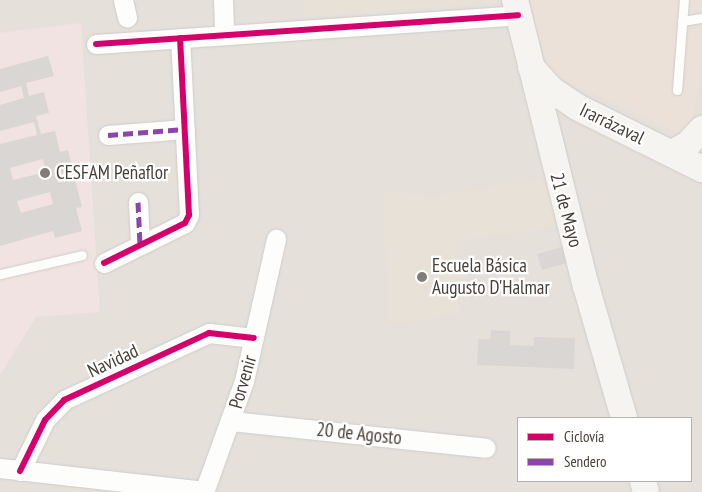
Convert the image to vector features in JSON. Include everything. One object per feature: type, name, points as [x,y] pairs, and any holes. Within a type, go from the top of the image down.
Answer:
[{"type":"main road","name":"21 de Mayo","points":[[517,7],[545,128],[624,417]]},
{"type":"main road","name":"Irarrázaval","points":[[530,66],[552,90],[577,107],[702,169]]},
{"type":"main road","points":[[545,128],[556,111],[577,107]]},
{"type":"main road","points":[[672,153],[688,144],[702,129]]},
{"type":"street","points":[[223,0],[224,34]]},
{"type":"street","points":[[96,44],[517,7]]},
{"type":"street","points":[[104,263],[185,222],[189,215],[180,38]]},
{"type":"street","points":[[108,135],[185,129]]},
{"type":"street","points":[[138,202],[140,245]]},
{"type":"street","name":"Porvenir","points":[[204,492],[232,421],[254,338],[276,238]]},
{"type":"street","name":"Navidad","points":[[20,470],[45,420],[64,400],[209,332],[254,338]]},
{"type":"street","name":"20 de Agosto","points":[[232,421],[486,448]]},
{"type":"street","points":[[0,468],[204,492]]},
{"type":"lane","points":[[677,90],[684,0]]},
{"type":"lane","points":[[682,21],[702,18]]},
{"type":"lane","points":[[0,274],[82,256]]},
{"type":"shaded area","points":[[0,0],[702,0],[702,492],[0,492]]},
{"type":"shaded area","points":[[303,0],[497,0],[494,3],[303,17]]},
{"type":"shaded area","points":[[530,0],[702,0],[702,55],[697,98],[692,120],[682,134],[548,73]]},
{"type":"shaded area","name":"CESFAM Peñaflor","points":[[81,23],[100,312],[36,317],[0,375],[0,33]]},
{"type":"shaded area","name":"Escuela Básica Augusto D'Halmar","points":[[549,178],[561,227],[455,241],[459,313],[390,325],[383,192],[434,196]]},
{"type":"building","points":[[48,56],[54,76],[26,83],[29,96],[44,92],[49,113],[36,116],[41,134],[55,131],[60,152],[68,150],[73,170],[56,175],[58,183],[75,179],[82,207],[76,208],[82,231],[55,238],[53,231],[0,246],[0,144],[37,135],[34,122],[0,131],[0,105],[24,98],[21,86],[0,92],[0,69]],"holes":[[[43,159],[46,172],[13,180],[10,168]],[[50,192],[53,204],[21,213],[17,201]]]},
{"type":"building","points":[[566,246],[571,262],[542,270],[537,254]]},
{"type":"building","points":[[491,330],[510,331],[510,345],[534,346],[534,337],[575,338],[574,369],[477,365],[478,339],[490,339]]},
{"type":"marked path","points":[[108,135],[185,129]]},
{"type":"marked path","points":[[138,202],[140,245]]},
{"type":"cycle path","points":[[96,44],[518,15]]},
{"type":"cycle path","points":[[104,263],[185,223],[189,215],[180,38]]},
{"type":"cycle path","points":[[20,471],[45,420],[64,400],[209,333],[254,338]]},
{"type":"place","name":"CESFAM Peñaflor","points":[[45,173]]},
{"type":"place","name":"Escuela Básica Augusto D'Halmar","points":[[422,277]]}]
